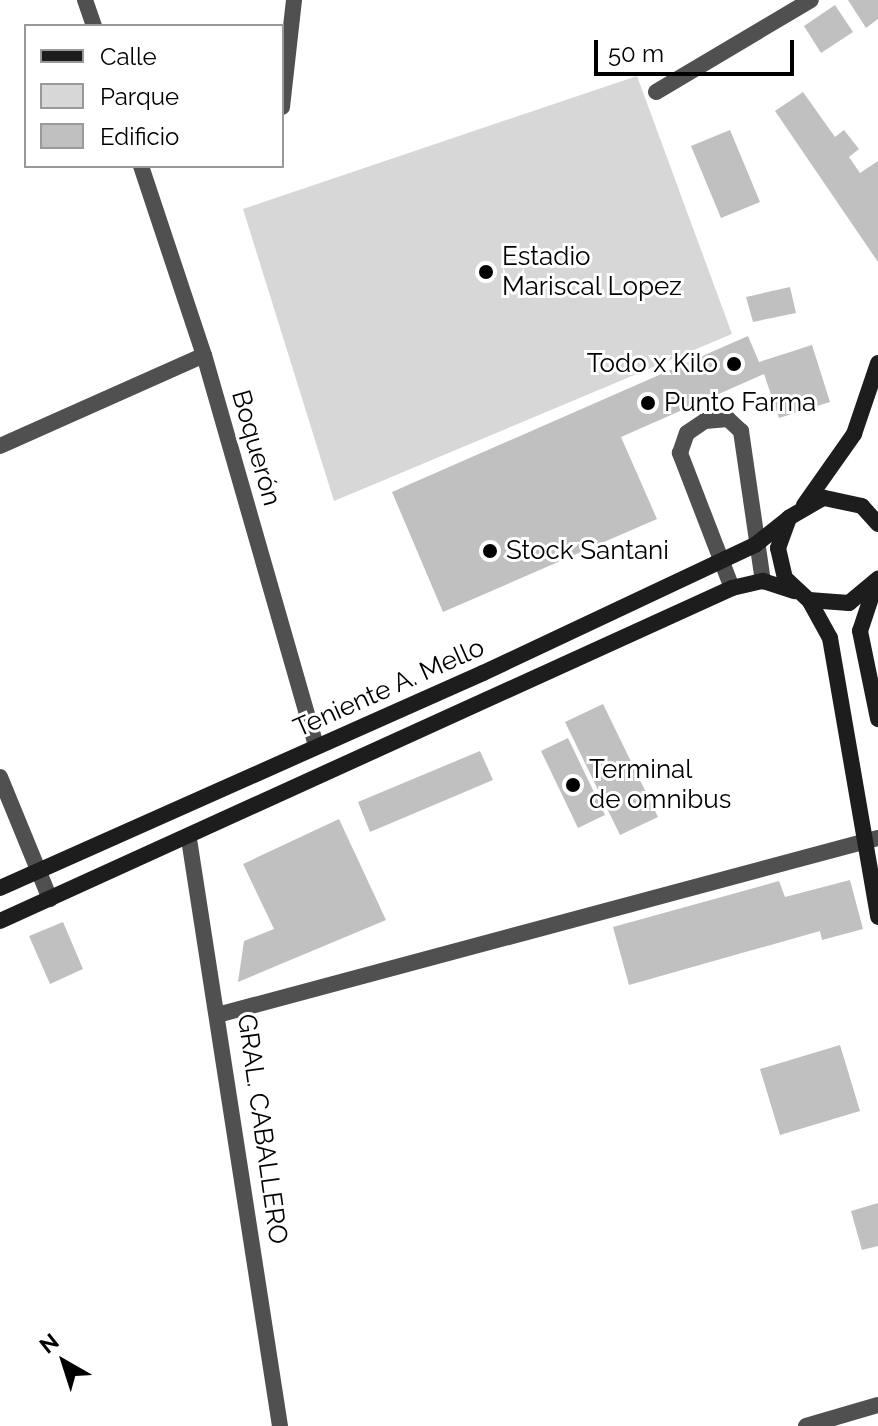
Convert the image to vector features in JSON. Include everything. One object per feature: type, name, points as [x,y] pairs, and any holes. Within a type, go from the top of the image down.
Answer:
[{"type":"street","points":[[85,0],[93,24]]},
{"type":"street","points":[[284,89],[294,0]]},
{"type":"street","points":[[656,92],[811,0]]},
{"type":"street","name":"Boquerón","points":[[142,168],[204,355],[316,746]]},
{"type":"street","points":[[0,446],[204,355]]},
{"type":"street","name":"Teniente A. Mello","points":[[0,888],[755,545],[804,505],[854,434],[878,363]]},
{"type":"street","points":[[732,588],[719,563],[680,453],[687,433],[705,421],[728,419],[741,431],[755,545],[763,581],[794,591],[809,600],[864,607]]},
{"type":"street","points":[[804,505],[843,498],[878,524]]},
{"type":"street","points":[[789,518],[778,548],[794,591]]},
{"type":"street","points":[[878,579],[864,607],[860,631],[878,719]]},
{"type":"street","name":"Teniente A. Mello","points":[[0,921],[189,839],[732,588],[763,581]]},
{"type":"street","points":[[809,600],[830,638],[870,840],[878,917]]},
{"type":"street","points":[[0,777],[50,899]]},
{"type":"street","name":"GRAL. CABALLERO","points":[[189,839],[221,1014],[280,1426]]},
{"type":"street","points":[[221,1014],[870,840]]},
{"type":"street","points":[[806,1426],[878,1405]]},
{"type":"green space","name":"Estadio Mariscal Lopez","points":[[637,76],[732,334],[334,501],[243,209]]},
{"type":"building","points":[[848,0],[878,0],[878,19],[866,28]]},
{"type":"building","points":[[835,5],[853,32],[821,53],[804,26]]},
{"type":"building","points":[[803,92],[835,137],[844,130],[859,149],[849,157],[860,173],[878,161],[878,262],[775,111]]},
{"type":"building","points":[[730,130],[760,202],[721,218],[691,146]]},
{"type":"building","points":[[790,287],[796,313],[753,322],[746,297]]},
{"type":"building","points":[[748,336],[759,362],[812,345],[830,402],[779,418],[764,374],[621,437],[657,519],[443,612],[392,492]]},
{"type":"building","points":[[603,704],[658,817],[620,835],[565,722]]},
{"type":"building","points":[[568,738],[605,815],[578,828],[541,751]]},
{"type":"building","points":[[480,751],[493,780],[370,832],[358,802]]},
{"type":"building","points":[[339,819],[386,920],[238,982],[244,941],[274,929],[243,864]]},
{"type":"building","points":[[850,880],[863,929],[822,940],[820,931],[629,985],[613,927],[779,881],[785,897]]},
{"type":"building","points":[[63,922],[83,969],[50,984],[29,936]]},
{"type":"building","points":[[840,1045],[860,1111],[780,1135],[760,1069]]},
{"type":"building","points":[[878,1203],[878,1246],[862,1250],[851,1211]]},
{"type":"place","name":"Estadio Mariscal Lopez","points":[[486,272]]},
{"type":"place","name":"Todo x Kilo","points":[[734,364]]},
{"type":"place","name":"Punto Farma","points":[[648,403]]},
{"type":"place","name":"Stock Santani","points":[[490,551]]},
{"type":"place","name":"Terminal de omnibus","points":[[573,785]]}]
